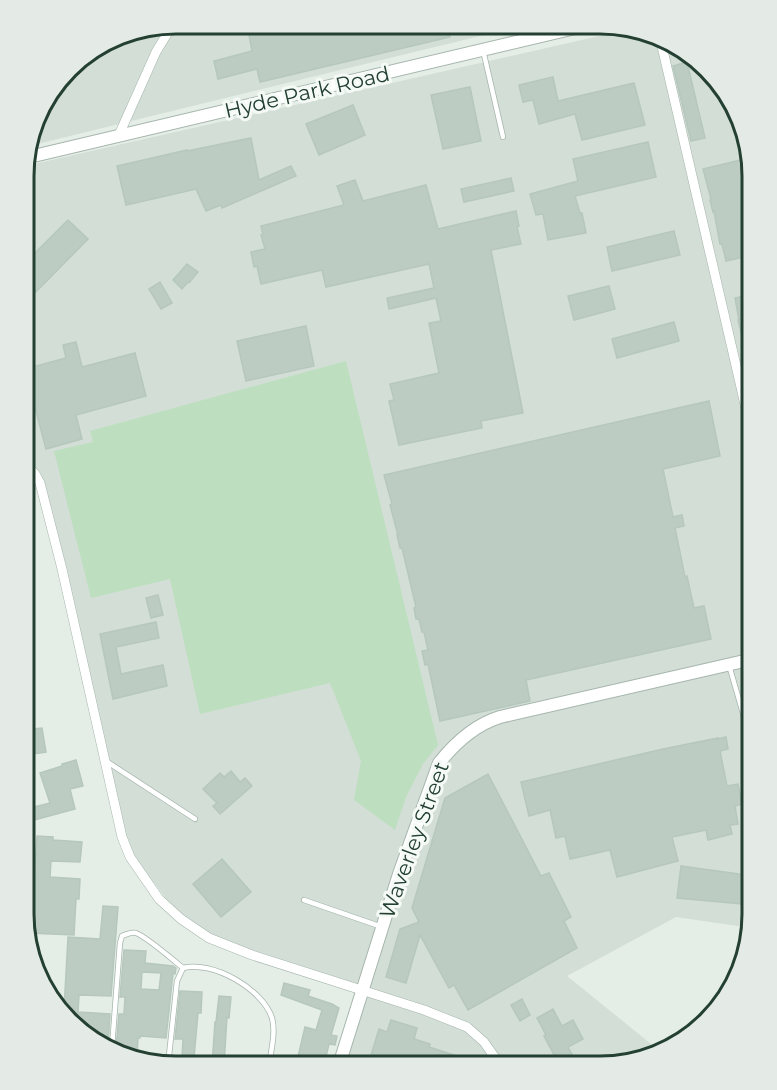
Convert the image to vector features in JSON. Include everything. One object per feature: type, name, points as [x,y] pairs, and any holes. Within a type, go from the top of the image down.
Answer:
[{"type":"street","name":"Hyde Park Road","points":[[36,155],[550,34]]},
{"type":"street","points":[[118,137],[156,52],[166,35]]},
{"type":"street","points":[[662,48],[743,395]]},
{"type":"street","points":[[34,473],[39,483],[62,569],[122,837],[130,857],[153,891],[167,908],[196,930],[223,944],[424,1010],[466,1027],[484,1042],[494,1056]]},
{"type":"street","name":"Waverley Street","points":[[342,1056],[399,874],[439,763],[447,753],[483,723],[500,717],[742,662]]},
{"type":"lane","points":[[483,50],[503,137]]},
{"type":"lane","points":[[729,665],[742,711]]},
{"type":"lane","points":[[105,761],[195,819]]},
{"type":"lane","points":[[303,900],[382,927]]},
{"type":"lane","points":[[112,1040],[120,943],[123,936],[136,933],[183,968],[202,968],[230,975],[253,992],[266,1005],[273,1022],[270,1056]]},
{"type":"lane","points":[[169,1055],[177,981],[183,968]]},
{"type":"shaded area","points":[[176,34],[488,34],[38,144],[49,113],[58,97],[76,76],[105,53],[139,39]]},
{"type":"shaded area","points":[[606,35],[638,39],[664,49],[680,58],[694,70],[719,97],[735,131],[740,148],[743,176],[742,927],[676,917],[567,976],[653,1045],[629,1053],[601,1056],[344,1056],[365,987],[220,940],[192,923],[168,901],[134,856],[126,834],[43,482],[34,465],[35,164]]},
{"type":"green space","points":[[346,361],[438,745],[423,764],[406,797],[395,830],[354,800],[361,761],[330,683],[200,714],[170,579],[91,598],[54,451],[93,442],[90,431]]},
{"type":"building","points":[[249,34],[449,34],[450,37],[260,82],[257,69],[218,79],[214,61],[252,51]]},
{"type":"building","points":[[685,62],[688,65],[705,138],[691,141],[673,66]]},
{"type":"building","points":[[553,77],[558,101],[634,83],[645,125],[582,140],[575,114],[539,124],[533,100],[523,102],[519,85]]},
{"type":"building","points":[[470,87],[481,141],[443,149],[431,95]]},
{"type":"building","points":[[353,105],[365,135],[319,155],[306,124]]},
{"type":"building","points":[[251,138],[259,180],[291,166],[296,176],[222,208],[221,205],[206,211],[196,189],[126,205],[117,166]]},
{"type":"building","points":[[648,142],[656,177],[575,196],[580,213],[582,213],[586,233],[548,240],[543,214],[536,215],[530,194],[578,181],[573,159]]},
{"type":"building","points":[[741,160],[743,257],[726,261],[703,169]]},
{"type":"building","points":[[511,178],[514,191],[464,202],[461,189]]},
{"type":"building","points":[[355,180],[363,201],[426,185],[438,229],[516,211],[521,244],[491,250],[523,413],[481,421],[482,428],[399,445],[389,401],[394,400],[390,384],[439,373],[429,323],[441,321],[436,298],[389,309],[387,298],[434,288],[429,264],[326,287],[322,270],[261,284],[251,252],[265,249],[261,226],[344,205],[337,186]]},
{"type":"building","points":[[68,220],[88,239],[34,294],[34,254]]},
{"type":"building","points":[[674,231],[680,255],[612,271],[607,247]]},
{"type":"building","points":[[187,264],[198,272],[182,289],[173,280]]},
{"type":"building","points":[[160,282],[172,303],[161,309],[149,289]]},
{"type":"building","points":[[609,286],[615,309],[574,320],[568,296]]},
{"type":"building","points":[[743,296],[743,340],[738,320],[735,298]]},
{"type":"building","points":[[674,322],[679,341],[617,358],[612,339]]},
{"type":"building","points":[[306,326],[314,366],[246,381],[237,341]]},
{"type":"building","points":[[76,342],[82,367],[135,353],[146,396],[76,415],[82,439],[46,449],[34,403],[34,367],[66,358],[63,345]]},
{"type":"building","points":[[709,401],[720,456],[663,469],[673,517],[682,515],[684,526],[675,528],[685,577],[687,576],[694,608],[704,606],[711,639],[526,680],[530,701],[440,721],[428,664],[425,665],[422,651],[428,650],[424,632],[422,632],[419,619],[416,619],[414,608],[416,607],[384,475]]},
{"type":"building","points":[[158,595],[163,615],[151,618],[146,598]]},
{"type":"building","points":[[156,622],[159,638],[116,647],[121,674],[163,665],[167,686],[113,699],[100,634]]},
{"type":"building","points":[[42,728],[46,752],[34,754],[34,729]]},
{"type":"building","points":[[726,737],[728,749],[720,751],[727,786],[738,784],[742,804],[735,806],[738,824],[730,825],[732,834],[708,840],[706,830],[672,837],[678,861],[617,877],[610,850],[570,859],[565,836],[556,838],[550,810],[529,816],[521,782]]},
{"type":"building","points":[[76,760],[83,786],[70,789],[75,809],[34,820],[34,807],[50,803],[40,773],[62,766],[62,764]]},
{"type":"building","points":[[231,771],[240,782],[245,778],[252,786],[220,814],[213,806],[217,803],[203,789],[220,773],[224,777]]},
{"type":"building","points":[[488,774],[541,876],[549,873],[571,917],[564,921],[577,948],[468,1010],[454,985],[449,988],[420,935],[406,983],[386,977],[400,929],[419,922],[412,908],[445,798]]},
{"type":"building","points":[[37,836],[53,837],[53,840],[82,842],[80,862],[51,861],[50,877],[80,879],[79,899],[76,899],[74,935],[36,933],[34,880]]},
{"type":"building","points":[[222,859],[251,892],[221,917],[193,884]]},
{"type":"building","points":[[681,866],[742,874],[742,904],[677,898]]},
{"type":"building","points":[[103,906],[118,907],[111,996],[79,995],[78,1012],[110,1014],[108,1039],[76,1014],[65,1001],[68,937],[100,939]]},
{"type":"building","points":[[124,950],[146,951],[145,963],[176,968],[175,974],[173,973],[166,1038],[140,1036],[137,1050],[116,1042],[119,1014],[124,1014],[125,997],[120,997]],"holes":[[[142,972],[161,973],[159,990],[141,989]]]},
{"type":"building","points":[[284,983],[310,990],[308,996],[339,1008],[331,1035],[337,1036],[335,1045],[329,1044],[326,1056],[298,1056],[305,1027],[316,1030],[322,1010],[281,995]]},
{"type":"building","points":[[180,991],[202,992],[194,1056],[182,1056],[183,1039],[175,1039]]},
{"type":"building","points":[[219,996],[231,997],[229,1018],[227,1017],[225,1056],[213,1056]]},
{"type":"building","points":[[522,999],[530,1015],[520,1021],[511,1005]]},
{"type":"building","points":[[553,1009],[562,1026],[573,1020],[583,1039],[568,1047],[573,1056],[555,1056],[537,1018]]},
{"type":"building","points":[[391,1020],[417,1028],[414,1039],[430,1044],[429,1047],[457,1056],[371,1056],[379,1029],[387,1032]]}]
